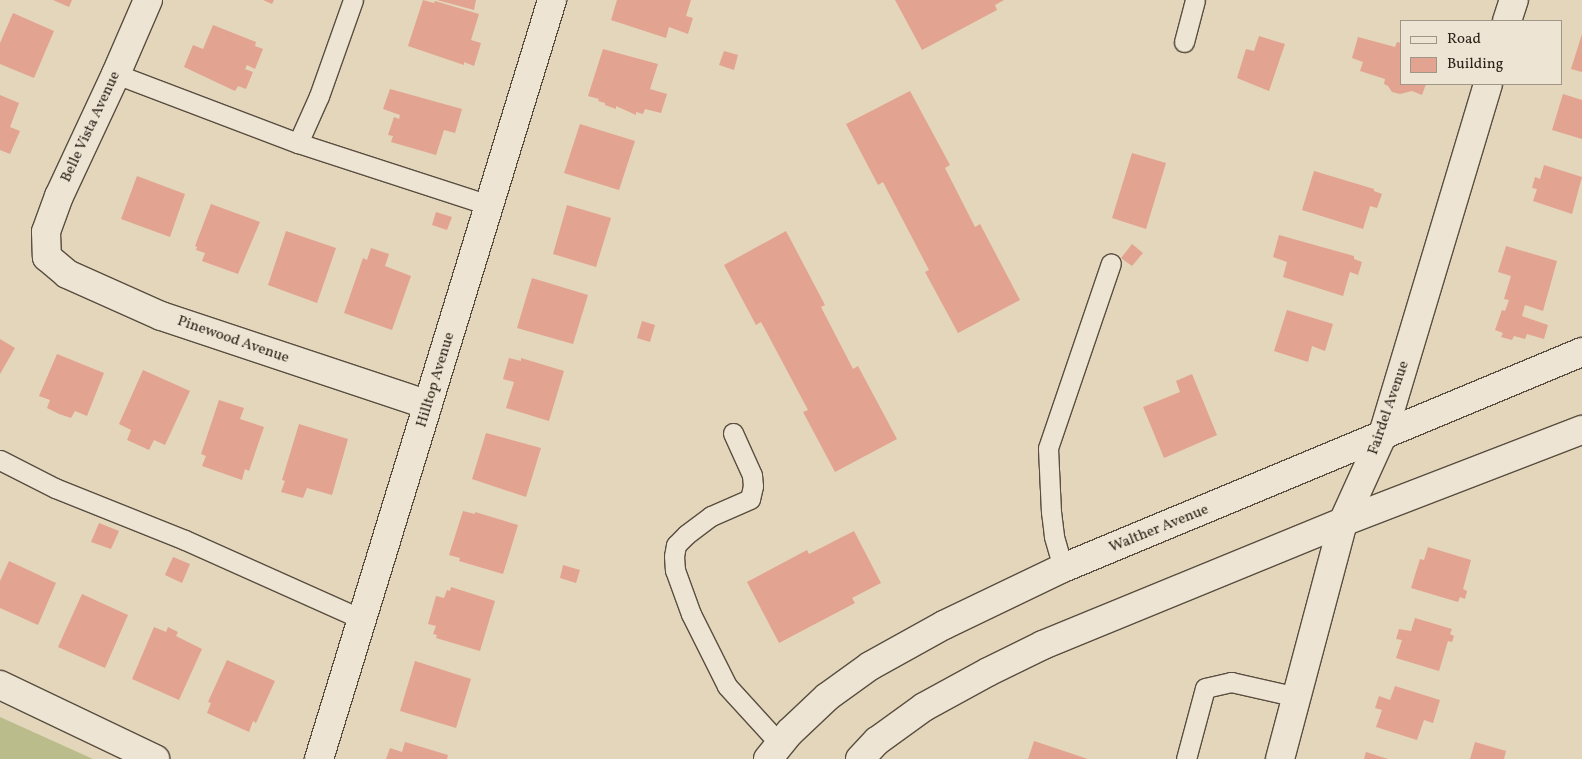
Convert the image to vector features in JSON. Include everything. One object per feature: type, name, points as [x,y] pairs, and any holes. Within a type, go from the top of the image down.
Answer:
[{"type":"street","name":"Belle Vista Avenue","points":[[47,257],[46,232],[59,196],[148,0]]},
{"type":"street","name":"Hilltop Avenue","points":[[319,759],[552,0]]},
{"type":"street","points":[[1507,20],[1514,0]]},
{"type":"street","name":"Fairdel Avenue","points":[[1280,759],[1342,522],[1383,434],[1488,85]]},
{"type":"street","name":"Pinewood Avenue","points":[[47,257],[67,274],[161,316],[428,405]]},
{"type":"street","name":"Walther Avenue","points":[[774,752],[827,697],[870,666],[944,625],[1063,568],[1582,352]]},
{"type":"street","points":[[860,759],[877,741],[924,707],[1043,645],[1342,522],[1582,430]]},
{"type":"street","points":[[0,685],[155,759]]},
{"type":"lane","points":[[298,143],[319,96],[353,0]]},
{"type":"lane","points":[[1184,42],[1195,0]]},
{"type":"lane","points":[[116,74],[298,143],[489,205]]},
{"type":"lane","points":[[1063,568],[1054,536],[1051,512],[1048,448],[1111,263]]},
{"type":"lane","points":[[733,433],[752,475],[754,486],[750,500],[711,516],[686,535],[676,545],[674,556],[675,570],[691,614],[727,686],[774,752]]},
{"type":"lane","points":[[0,460],[55,488],[185,540],[362,619]]},
{"type":"lane","points":[[1186,759],[1205,688],[1231,682],[1297,697]]},
{"type":"green space","points":[[0,717],[93,759],[0,759]]},
{"type":"building","points":[[53,0],[72,0],[69,7]]},
{"type":"building","points":[[263,0],[274,0],[272,4]]},
{"type":"building","points":[[423,0],[434,3],[435,1],[479,14],[471,40],[481,43],[474,66],[464,62],[464,65],[408,46]]},
{"type":"building","points":[[437,0],[476,0],[474,10]]},
{"type":"building","points":[[617,0],[691,0],[686,16],[693,18],[688,34],[669,27],[666,38],[611,20]]},
{"type":"building","points":[[895,0],[1004,0],[995,5],[997,10],[922,50]]},
{"type":"building","points":[[13,13],[54,31],[34,78],[0,64],[0,43]]},
{"type":"building","points":[[213,25],[256,42],[255,46],[263,49],[255,69],[247,65],[245,69],[253,72],[246,89],[238,86],[235,91],[184,67],[193,45],[203,49]]},
{"type":"building","points":[[1582,34],[1582,72],[1571,69]]},
{"type":"building","points":[[1259,36],[1285,44],[1269,91],[1237,78],[1246,49],[1254,51]]},
{"type":"building","points":[[1358,37],[1395,47],[1397,42],[1400,43],[1400,85],[1426,85],[1422,95],[1412,91],[1400,94],[1392,92],[1384,84],[1385,79],[1360,71],[1363,62],[1352,58]]},
{"type":"building","points":[[603,49],[658,64],[650,89],[667,94],[661,113],[645,109],[643,114],[636,112],[636,115],[616,106],[616,109],[605,105],[605,103],[598,101],[599,99],[588,96]]},
{"type":"building","points":[[724,51],[738,55],[734,70],[719,65]]},
{"type":"building","points":[[390,89],[462,109],[455,133],[444,130],[436,155],[391,142],[393,136],[388,135],[394,117],[399,119],[400,115],[383,109]]},
{"type":"building","points":[[910,91],[950,165],[945,168],[975,227],[980,224],[1020,300],[958,333],[925,272],[929,270],[883,182],[878,185],[846,124]]},
{"type":"building","points":[[1563,94],[1582,100],[1582,139],[1552,130]]},
{"type":"building","points":[[0,95],[19,103],[10,127],[20,131],[10,154],[0,150]]},
{"type":"building","points":[[580,124],[635,141],[619,190],[564,173]]},
{"type":"building","points":[[1132,153],[1166,163],[1146,229],[1112,218]]},
{"type":"building","points":[[1544,165],[1582,177],[1572,214],[1533,201],[1537,189],[1532,188],[1535,177],[1540,179]]},
{"type":"building","points":[[1314,171],[1374,189],[1374,191],[1382,194],[1377,208],[1370,206],[1363,229],[1302,210]]},
{"type":"building","points":[[137,176],[185,194],[170,237],[121,219]]},
{"type":"building","points":[[211,204],[260,222],[238,274],[202,261],[205,253],[196,250],[197,247],[195,246]]},
{"type":"building","points":[[567,205],[611,218],[596,267],[553,254]]},
{"type":"building","points":[[436,212],[452,217],[447,230],[432,225]]},
{"type":"building","points":[[286,231],[336,248],[317,303],[268,285]]},
{"type":"building","points":[[786,231],[825,305],[821,307],[853,369],[858,366],[897,439],[835,472],[803,412],[808,410],[761,322],[756,325],[724,265]]},
{"type":"building","points":[[1279,235],[1354,256],[1354,259],[1362,262],[1358,275],[1350,272],[1343,296],[1283,277],[1287,262],[1273,257]]},
{"type":"building","points":[[1132,244],[1143,253],[1132,266],[1121,258]]},
{"type":"building","points":[[1506,246],[1557,261],[1543,311],[1525,305],[1522,316],[1548,325],[1544,339],[1527,334],[1525,339],[1514,336],[1512,340],[1501,337],[1503,333],[1495,330],[1502,310],[1505,311],[1509,300],[1504,299],[1511,276],[1498,272]]},
{"type":"building","points":[[371,248],[389,254],[385,266],[411,276],[392,330],[344,313],[363,258],[367,260]]},
{"type":"building","points":[[532,278],[588,295],[573,344],[517,328]]},
{"type":"building","points":[[1287,310],[1333,324],[1325,351],[1312,346],[1308,362],[1274,351]]},
{"type":"building","points":[[642,321],[655,325],[650,342],[637,338]]},
{"type":"building","points":[[0,339],[15,348],[0,374]]},
{"type":"building","points":[[57,354],[104,373],[87,416],[75,411],[71,418],[59,414],[47,408],[50,400],[39,396]]},
{"type":"building","points":[[509,358],[521,361],[521,358],[564,371],[549,421],[506,408],[514,382],[503,379]]},
{"type":"building","points":[[143,370],[190,391],[165,445],[154,440],[149,450],[127,440],[131,430],[119,424]]},
{"type":"building","points":[[1192,374],[1217,435],[1164,458],[1143,407],[1180,392],[1176,381]]},
{"type":"building","points":[[219,400],[244,408],[240,419],[264,427],[249,471],[245,469],[242,480],[202,466],[206,456],[201,454]]},
{"type":"building","points":[[299,424],[348,439],[332,495],[307,488],[303,498],[281,492],[285,481],[282,480]]},
{"type":"building","points":[[486,433],[541,448],[526,497],[472,479]]},
{"type":"building","points":[[463,511],[475,514],[475,512],[518,525],[503,574],[459,561],[460,558],[449,555]]},
{"type":"building","points":[[99,523],[119,531],[111,549],[91,542]]},
{"type":"building","points":[[854,531],[881,583],[852,598],[855,603],[779,643],[747,582],[807,550],[809,554]]},
{"type":"building","points":[[1428,547],[1471,560],[1463,589],[1467,591],[1465,599],[1460,597],[1458,602],[1411,588],[1420,559],[1424,560]]},
{"type":"building","points":[[173,557],[190,564],[182,583],[165,575]]},
{"type":"building","points":[[9,561],[56,583],[38,625],[0,608],[0,581]]},
{"type":"building","points":[[563,565],[580,570],[576,583],[560,578]]},
{"type":"building","points":[[451,587],[495,601],[480,651],[436,638],[437,635],[433,634],[436,626],[428,624],[436,596],[444,598],[447,590],[450,591]]},
{"type":"building","points":[[82,594],[128,615],[105,668],[58,647]]},
{"type":"building","points":[[1415,618],[1452,629],[1450,634],[1454,636],[1452,642],[1448,641],[1439,671],[1396,658],[1402,640],[1396,639],[1399,629],[1411,631]]},
{"type":"building","points":[[154,627],[166,632],[168,627],[178,632],[176,636],[202,649],[179,700],[132,679]]},
{"type":"building","points":[[227,660],[275,681],[256,723],[253,721],[249,732],[207,713],[211,703],[208,702]]},
{"type":"building","points":[[415,661],[471,679],[456,728],[400,711]]},
{"type":"building","points":[[1395,686],[1440,700],[1433,723],[1424,720],[1417,740],[1376,727],[1382,710],[1375,708],[1379,696],[1390,700]]},
{"type":"building","points":[[1034,741],[1088,759],[1028,759]]},
{"type":"building","points":[[405,742],[448,755],[447,759],[386,759],[390,748],[402,752]]},
{"type":"building","points":[[1475,742],[1506,751],[1504,759],[1470,759]]},
{"type":"building","points":[[1366,752],[1388,759],[1364,759]]}]
